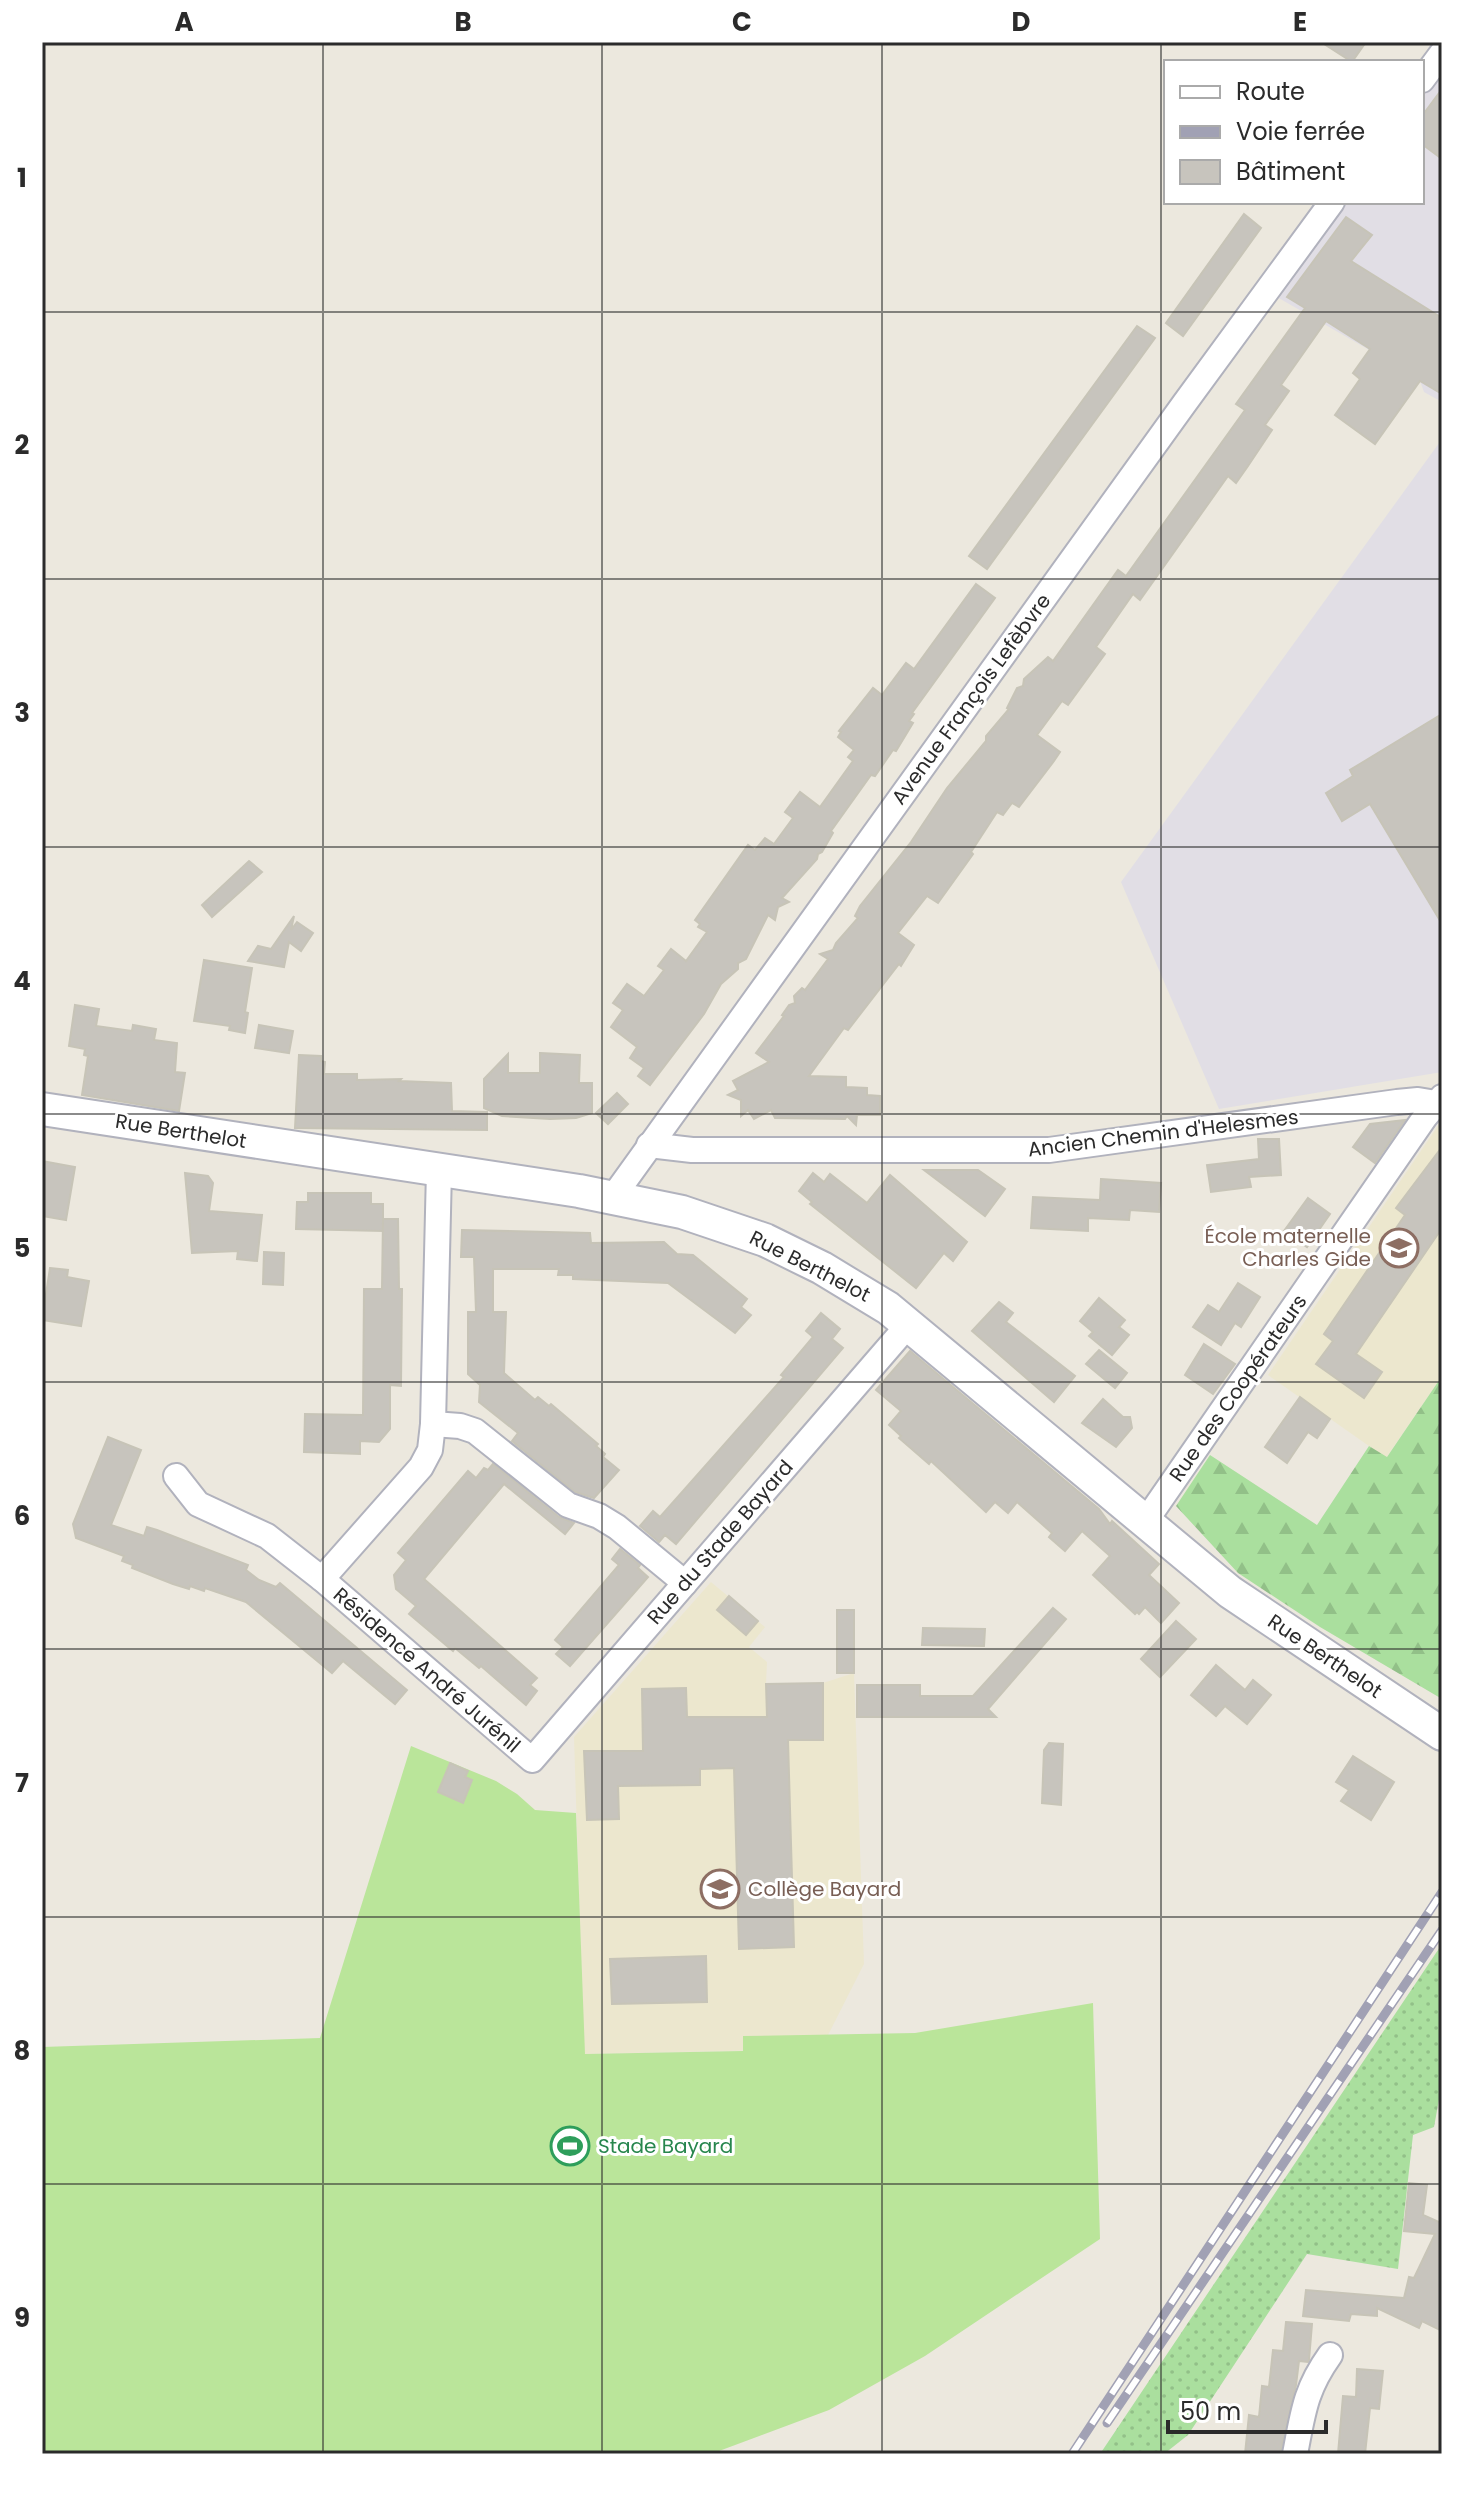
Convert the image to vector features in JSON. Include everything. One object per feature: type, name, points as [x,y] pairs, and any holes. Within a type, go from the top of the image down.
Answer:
[{"type":"street","points":[[1424,77],[1442,53]]},
{"type":"street","name":"Avenue François Lefèbvre","points":[[613,1197],[1331,204]]},
{"type":"street","name":"Ancien Chemin d'Helesmes","points":[[649,1145],[692,1150],[1041,1151],[1397,1102],[1439,1100]]},
{"type":"street","name":"Rue des Coopérateurs","points":[[1145,1522],[1439,1100]]},
{"type":"street","name":"Rue Berthelot","points":[[42,1109],[613,1197],[682,1212],[765,1240],[841,1279],[909,1324],[1230,1592],[1442,1734]]},
{"type":"street","name":"Résidence André Jurénil","points":[[322,1579],[421,1467],[430,1450],[439,1170]]},
{"type":"street","name":"Rue du Stade Bayard","points":[[532,1760],[909,1324]]},
{"type":"street","points":[[433,1424],[460,1426],[475,1431],[568,1505],[599,1516],[617,1527],[685,1583]]},
{"type":"street","name":"Résidence André Jurénil","points":[[176,1476],[198,1504],[267,1536],[322,1579],[532,1760]]},
{"type":"street","points":[[1295,2454],[1307,2394],[1314,2377],[1330,2355]]},
{"type":"shaded area","points":[[1442,42],[1442,402],[1424,392],[1420,381],[1404,370],[1263,289],[1325,204],[1424,204],[1424,66]]},
{"type":"shaded area","points":[[1442,439],[1442,1072],[1219,1109],[1121,882]]},
{"type":"shaded area","name":"École maternelle Charles Gide","points":[[1442,1120],[1442,1376],[1386,1458],[1268,1375]]},
{"type":"shaded area","name":"Collège Bayard","points":[[711,1582],[765,1627],[749,1647],[767,1662],[766,1684],[823,1683],[854,1673],[864,1964],[821,2049],[584,2054],[574,1737]]},
{"type":"green space","points":[[1442,1376],[1442,1699],[1320,1627],[1238,1573],[1176,1506],[1210,1455],[1317,1525],[1369,1446],[1387,1457]]},
{"type":"green space","name":"Stade Bayard","points":[[411,1746],[496,1781],[535,1810],[576,1813],[585,2054],[743,2051],[743,2036],[915,2033],[1093,2003],[1100,2239],[925,2356],[829,2410],[711,2454],[42,2454],[42,2047],[320,2038]]},
{"type":"green space","points":[[1442,1944],[1442,2083],[1434,2127],[1413,2135],[1398,2269],[1307,2254],[1188,2435],[1164,2454],[1100,2454]]},
{"type":"building","points":[[1321,42],[1366,42],[1353,60]]},
{"type":"building","points":[[1442,89],[1442,159],[1424,146],[1424,113]]},
{"type":"building","points":[[1244,214],[1261,228],[1183,336],[1166,323]]},
{"type":"building","points":[[1346,217],[1372,235],[1351,261],[1442,318],[1442,394],[1420,381],[1375,444],[1335,415],[1360,379],[1353,373],[1370,349],[1326,321],[1281,385],[1289,391],[1265,425],[1272,430],[1248,466],[1236,483],[1228,476],[1140,600],[1133,594],[1096,647],[1105,654],[1068,705],[1062,701],[1037,735],[1060,752],[1054,761],[1019,807],[1012,803],[1003,815],[997,812],[971,852],[973,854],[938,903],[927,896],[898,933],[914,945],[901,966],[899,964],[848,1030],[844,1028],[809,1076],[846,1077],[846,1087],[867,1088],[867,1095],[880,1096],[880,1115],[857,1115],[856,1125],[847,1116],[845,1119],[775,1118],[771,1110],[754,1119],[748,1110],[741,1116],[741,1100],[728,1095],[738,1090],[733,1081],[769,1062],[756,1053],[789,1005],[795,1003],[794,996],[802,988],[805,990],[828,959],[820,954],[833,950],[858,918],[855,916],[860,906],[911,842],[947,788],[986,741],[986,736],[1009,709],[1024,679],[1048,657],[1053,661],[1118,570],[1126,576],[1245,410],[1236,404],[1305,308],[1287,297]]},
{"type":"building","points":[[1137,326],[1155,338],[987,569],[969,556]]},
{"type":"building","points":[[976,584],[995,598],[912,713],[909,721],[913,723],[896,751],[893,750],[875,776],[871,775],[831,831],[833,833],[817,859],[782,898],[789,902],[778,907],[775,920],[768,915],[746,959],[738,963],[738,969],[721,984],[704,1014],[650,1085],[638,1076],[644,1068],[630,1058],[637,1047],[611,1027],[623,1010],[613,1003],[627,984],[644,996],[664,970],[658,966],[671,949],[686,961],[707,932],[698,927],[700,924],[695,920],[748,845],[755,850],[765,838],[774,844],[793,818],[785,812],[800,792],[820,807],[853,761],[848,757],[854,750],[838,737],[839,731],[873,688],[882,695],[906,663],[914,669]]},
{"type":"building","points":[[1442,714],[1442,924],[1370,804],[1342,821],[1326,793],[1353,776],[1350,770]]},
{"type":"building","points":[[249,861],[262,872],[212,917],[202,905]]},
{"type":"building","points":[[294,916],[291,930],[297,922],[313,933],[301,951],[289,942],[284,967],[248,961],[258,946],[271,949]]},
{"type":"building","points":[[204,960],[252,968],[245,1033],[229,1030],[230,1026],[194,1021]]},
{"type":"building","points":[[75,1005],[99,1009],[96,1026],[132,1031],[133,1025],[156,1029],[154,1040],[177,1043],[175,1072],[185,1073],[179,1111],[82,1095],[88,1056],[84,1055],[85,1049],[69,1046]]},
{"type":"building","points":[[259,1025],[293,1031],[289,1053],[255,1048]]},
{"type":"building","points":[[540,1053],[580,1055],[579,1083],[592,1083],[592,1113],[576,1118],[550,1119],[502,1116],[484,1108],[484,1079],[508,1054],[508,1073],[540,1073]]},
{"type":"building","points":[[299,1055],[321,1056],[321,1061],[325,1062],[324,1074],[357,1074],[357,1080],[401,1079],[399,1081],[451,1083],[452,1111],[487,1112],[487,1130],[295,1128]]},
{"type":"building","points":[[617,1093],[628,1104],[608,1124],[596,1113]]},
{"type":"building","points":[[1405,1120],[1375,1163],[1353,1147],[1370,1124]]},
{"type":"building","points":[[1258,1139],[1279,1139],[1281,1175],[1249,1177],[1251,1187],[1211,1192],[1207,1165],[1259,1159]]},
{"type":"building","points":[[1442,1147],[1442,1228],[1356,1354],[1382,1372],[1364,1398],[1316,1364],[1333,1341],[1324,1334],[1405,1215],[1396,1208]]},
{"type":"building","points":[[42,1161],[75,1167],[66,1220],[42,1216]]},
{"type":"building","points":[[924,1170],[978,1170],[1005,1189],[985,1216]]},
{"type":"building","points":[[185,1173],[208,1176],[213,1183],[209,1211],[262,1215],[257,1261],[237,1259],[238,1251],[192,1253]]},
{"type":"building","points":[[813,1173],[824,1182],[830,1174],[867,1203],[890,1175],[967,1242],[953,1261],[944,1253],[916,1288],[810,1204],[812,1202],[799,1191]]},
{"type":"building","points":[[1101,1179],[1161,1183],[1159,1212],[1130,1210],[1129,1220],[1088,1218],[1088,1231],[1031,1228],[1033,1197],[1100,1200]]},
{"type":"building","points":[[308,1193],[371,1193],[371,1204],[383,1204],[383,1231],[296,1229],[297,1202],[308,1202]]},
{"type":"building","points":[[1308,1198],[1330,1214],[1307,1247],[1284,1231]]},
{"type":"building","points":[[383,1219],[398,1219],[399,1289],[402,1289],[401,1386],[390,1385],[390,1429],[379,1442],[360,1441],[360,1454],[304,1452],[305,1414],[363,1415],[364,1289],[382,1289]]},
{"type":"building","points":[[462,1230],[590,1233],[591,1243],[664,1242],[677,1254],[693,1255],[747,1299],[741,1307],[751,1315],[735,1333],[668,1283],[573,1279],[573,1275],[558,1275],[559,1269],[493,1269],[493,1312],[506,1312],[504,1373],[535,1400],[538,1397],[549,1406],[551,1404],[598,1444],[596,1446],[605,1454],[603,1457],[619,1470],[594,1498],[575,1492],[512,1441],[518,1433],[479,1402],[480,1385],[468,1374],[468,1312],[476,1312],[474,1257],[461,1257]]},
{"type":"building","points":[[264,1252],[284,1253],[283,1285],[263,1284]]},
{"type":"building","points":[[50,1268],[68,1270],[67,1277],[89,1281],[81,1326],[42,1320]]},
{"type":"building","points":[[1238,1283],[1260,1297],[1241,1327],[1235,1323],[1221,1345],[1193,1327],[1208,1305],[1219,1312]]},
{"type":"building","points":[[1099,1298],[1125,1320],[1119,1327],[1129,1335],[1112,1355],[1089,1336],[1093,1332],[1080,1321]]},
{"type":"building","points":[[999,1302],[1013,1313],[1006,1322],[1075,1376],[1054,1402],[972,1331]]},
{"type":"building","points":[[821,1313],[840,1329],[832,1339],[843,1348],[676,1544],[665,1535],[659,1542],[640,1526],[653,1511],[660,1517],[784,1377],[781,1375],[813,1337],[806,1331]]},
{"type":"building","points":[[1204,1344],[1235,1364],[1213,1394],[1185,1375]]},
{"type":"building","points":[[1099,1350],[1127,1373],[1115,1388],[1086,1364]]},
{"type":"building","points":[[910,1351],[1099,1509],[1110,1524],[1112,1521],[1159,1564],[1149,1575],[1179,1603],[1161,1623],[1145,1607],[1135,1614],[1093,1575],[1110,1556],[1082,1531],[1065,1551],[1049,1537],[1052,1533],[1017,1502],[1008,1513],[995,1502],[986,1512],[931,1461],[929,1464],[899,1438],[901,1436],[889,1425],[901,1411],[876,1390]]},
{"type":"building","points":[[1300,1397],[1330,1419],[1317,1438],[1308,1432],[1287,1463],[1265,1447]]},
{"type":"building","points":[[1103,1399],[1123,1417],[1130,1417],[1132,1428],[1116,1447],[1082,1423]]},
{"type":"building","points":[[108,1437],[141,1450],[111,1525],[144,1536],[147,1527],[157,1530],[248,1565],[246,1570],[259,1580],[276,1587],[280,1583],[407,1690],[395,1704],[343,1661],[332,1673],[246,1602],[205,1588],[204,1591],[173,1584],[132,1568],[133,1565],[122,1561],[124,1556],[76,1538],[73,1524]]},
{"type":"building","points":[[493,1464],[559,1517],[574,1523],[565,1534],[504,1484],[424,1579],[537,1678],[530,1685],[537,1691],[526,1705],[481,1666],[479,1668],[455,1648],[453,1651],[409,1614],[416,1606],[396,1589],[394,1575],[406,1560],[398,1553],[468,1471],[476,1478],[484,1468],[488,1470]]},
{"type":"building","points":[[620,1549],[640,1565],[638,1568],[648,1577],[570,1666],[556,1654],[563,1647],[555,1640],[619,1565],[612,1559]]},
{"type":"building","points":[[729,1596],[758,1621],[746,1635],[717,1610]]},
{"type":"building","points":[[1053,1608],[1066,1619],[988,1709],[996,1717],[857,1717],[857,1685],[920,1685],[920,1696],[973,1696]]},
{"type":"building","points":[[837,1610],[854,1610],[854,1673],[837,1673]]},
{"type":"building","points":[[1176,1621],[1196,1639],[1160,1677],[1141,1659]]},
{"type":"building","points":[[923,1628],[985,1629],[984,1646],[922,1645]]},
{"type":"building","points":[[1216,1665],[1245,1690],[1253,1680],[1271,1695],[1247,1724],[1225,1706],[1216,1716],[1191,1695]]},
{"type":"building","points":[[823,1683],[823,1740],[788,1740],[794,1947],[739,1949],[734,1768],[700,1769],[700,1785],[618,1786],[619,1819],[587,1820],[584,1751],[643,1751],[642,1689],[686,1688],[687,1717],[767,1717],[766,1684]]},
{"type":"building","points":[[1049,1743],[1063,1744],[1061,1805],[1042,1803],[1044,1750]]},
{"type":"building","points":[[1353,1756],[1394,1782],[1371,1820],[1341,1801],[1349,1790],[1336,1782]]},
{"type":"building","points":[[450,1763],[468,1771],[465,1777],[472,1780],[463,1803],[438,1792]]},
{"type":"building","points":[[706,1956],[707,2002],[612,2004],[610,1959]]},
{"type":"building","points":[[1409,2183],[1427,2185],[1423,2215],[1441,2223],[1442,2220],[1442,2331],[1422,2321],[1419,2328],[1377,2308],[1377,2316],[1351,2314],[1349,2321],[1303,2316],[1306,2290],[1404,2298],[1409,2277],[1414,2278],[1435,2234],[1404,2231]]},
{"type":"building","points":[[1286,2322],[1312,2324],[1309,2360],[1299,2361],[1280,2454],[1245,2454],[1249,2415],[1259,2417],[1262,2386],[1269,2387],[1273,2350],[1283,2351]]},
{"type":"building","points":[[1357,2369],[1383,2371],[1379,2409],[1370,2408],[1365,2454],[1338,2454],[1343,2396],[1356,2397]]},
{"type":"railway","points":[[1072,2454],[1442,1892]]},
{"type":"railway","points":[[1107,2423],[1442,1930]]},
{"type":"place","name":"École maternelle Charles Gide","points":[[1399,1248]]},
{"type":"place","name":"Collège Bayard","points":[[720,1889]]},
{"type":"place","name":"Stade Bayard","points":[[570,2146]]}]
